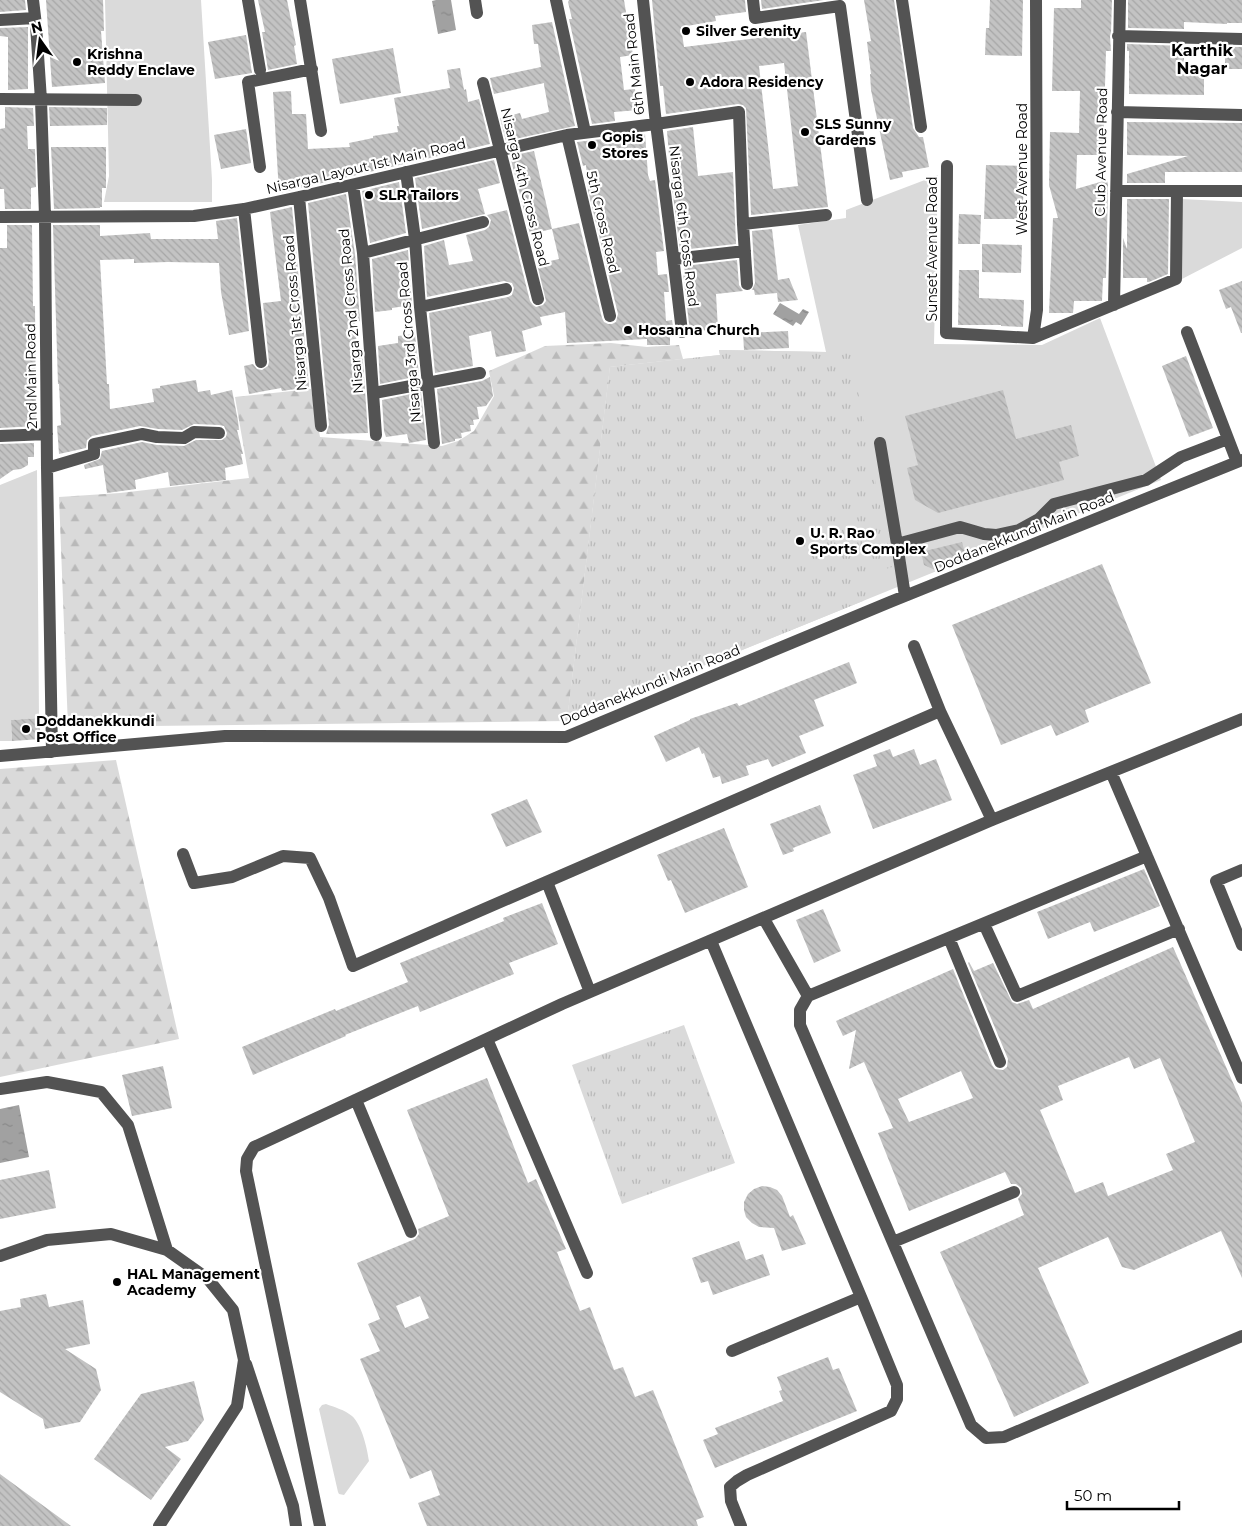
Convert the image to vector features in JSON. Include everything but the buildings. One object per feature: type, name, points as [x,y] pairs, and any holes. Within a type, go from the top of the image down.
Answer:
[{"type":"street","name":"2nd Main Road","points":[[33,0],[41,100],[45,216],[52,752]]},
{"type":"street","points":[[248,0],[260,70]]},
{"type":"street","points":[[300,0],[321,131]]},
{"type":"street","points":[[474,0],[477,14]]},
{"type":"street","points":[[556,0],[585,132]]},
{"type":"street","name":"6th Main Road","points":[[643,0],[656,124]]},
{"type":"street","points":[[753,0],[755,18],[840,6],[867,200]]},
{"type":"street","points":[[902,0],[921,127]]},
{"type":"street","name":"West Avenue Road","points":[[1033,338],[1037,310],[1036,0]]},
{"type":"street","name":"Club Avenue Road","points":[[1114,305],[1116,112],[1120,0]]},
{"type":"street","points":[[0,20],[35,18]]},
{"type":"street","points":[[1118,36],[1242,39]]},
{"type":"street","points":[[260,167],[248,82],[312,69]]},
{"type":"street","name":"Nisarga 4th Cross Road","points":[[482,83],[538,299]]},
{"type":"street","points":[[0,99],[136,100]]},
{"type":"street","name":"Nisarga Layout 1st Main Road","points":[[0,217],[194,216],[244,209],[567,134],[740,112],[743,224]]},
{"type":"street","points":[[1116,112],[1242,115]]},
{"type":"street","name":"Nisarga 6th Cross Road","points":[[656,124],[682,332]]},
{"type":"street","name":"5th Cross Road","points":[[567,134],[610,316]]},
{"type":"street","name":"Sunset Avenue Road","points":[[947,166],[946,333],[1033,338],[1176,279],[1177,191]]},
{"type":"street","name":"Nisarga 3rd Cross Road","points":[[406,172],[415,239],[434,443]]},
{"type":"street","name":"Nisarga 2nd Cross Road","points":[[353,185],[363,253],[376,435]]},
{"type":"street","points":[[1116,191],[1242,191]]},
{"type":"street","name":"Nisarga 1st Cross Road","points":[[299,197],[321,426]]},
{"type":"street","points":[[244,209],[261,362]]},
{"type":"street","points":[[747,284],[743,224],[826,215]]},
{"type":"street","name":"Nisarga 3rd Cross Road","points":[[363,253],[483,222]]},
{"type":"street","points":[[674,259],[745,251]]},
{"type":"street","points":[[420,307],[506,289]]},
{"type":"street","points":[[1187,332],[1228,439],[1240,461]]},
{"type":"street","points":[[374,393],[480,373]]},
{"type":"street","points":[[47,468],[94,454],[94,444],[142,434],[157,438],[184,438],[194,432],[219,433]]},
{"type":"street","points":[[0,436],[47,434]]},
{"type":"street","points":[[897,544],[960,527],[984,534],[1019,530],[1039,519],[1054,504],[1146,480],[1181,457],[1228,439]]},
{"type":"street","points":[[880,443],[905,596]]},
{"type":"street","name":"Doddanekkundi Main Road","points":[[0,756],[225,736],[566,737],[905,596],[1240,461]]},
{"type":"street","points":[[914,646],[940,711],[992,820]]},
{"type":"street","points":[[184,854],[194,883],[232,877],[283,856],[310,858],[329,898],[353,966],[940,711]]},
{"type":"street","points":[[320,1526],[246,1171],[247,1159],[254,1147],[590,992],[992,820],[1242,719]]},
{"type":"street","points":[[1111,772],[1242,1078]]},
{"type":"street","points":[[1148,856],[808,996],[800,1010],[800,1025],[970,1425],[986,1438],[1004,1437],[1242,1336]]},
{"type":"street","points":[[1242,870],[1216,881],[1242,945]]},
{"type":"street","points":[[548,882],[590,992]]},
{"type":"street","points":[[764,918],[808,996]]},
{"type":"street","points":[[984,924],[1017,996],[1179,929]]},
{"type":"street","points":[[949,938],[1000,1062]]},
{"type":"street","points":[[711,941],[897,1385],[896,1400],[892,1411],[747,1475],[730,1487],[731,1501],[741,1526]]},
{"type":"street","points":[[487,1039],[587,1273]]},
{"type":"street","points":[[0,1089],[47,1082],[101,1092],[128,1125],[167,1250]]},
{"type":"street","points":[[356,1100],[411,1232]]},
{"type":"street","points":[[892,1242],[1014,1192]]},
{"type":"street","points":[[0,1256],[47,1240],[111,1234],[167,1250],[208,1279],[232,1310],[244,1360],[294,1506],[296,1526]]},
{"type":"street","points":[[732,1351],[861,1297]]},
{"type":"street","points":[[159,1526],[237,1406],[244,1360]]},
{"type":"green space","points":[[105,0],[201,0],[212,202],[104,202],[109,176]]},
{"type":"green space","name":"U. R. Rao Sports Complex","points":[[938,175],[934,344],[1042,345],[1100,318],[1161,480],[567,721],[610,367],[720,355],[719,350],[826,352],[798,225],[846,218],[846,210]]},
{"type":"green space","points":[[1181,199],[1242,202],[1242,248],[1180,280]]},
{"type":"green space","points":[[611,343],[647,347],[679,345],[683,359],[610,367],[567,721],[68,727],[59,497],[120,493],[249,478],[235,397],[311,389],[320,437],[442,446],[458,441],[474,431],[494,396],[489,371],[545,346]]},
{"type":"green space","name":"U. R. Rao Sports Complex","points":[[719,350],[827,352],[850,350],[892,567],[867,575],[869,585],[863,601],[567,721],[610,367],[720,355]]},
{"type":"green space","points":[[37,470],[39,718],[11,720],[12,741],[0,741],[0,485]]},
{"type":"green space","points":[[116,760],[179,1039],[0,1077],[0,769]]},
{"type":"green space","points":[[684,1025],[735,1163],[622,1204],[572,1065]]},
{"type":"green space","points":[[326,1404],[346,1412],[356,1420],[364,1437],[369,1461],[344,1495],[338,1492],[319,1409],[322,1405]]},
{"type":"water","points":[[451,0],[456,30],[438,34],[432,1]]},
{"type":"water","points":[[780,303],[799,314],[803,309],[809,312],[801,325],[796,322],[793,326],[773,314]]},
{"type":"water","points":[[19,1105],[29,1157],[0,1163],[0,1109]]},
{"type":"place","name":"Silver Serenity","points":[[686,31]]},
{"type":"place","name":"Krishna Reddy Enclave","points":[[77,62]]},
{"type":"place","name":"Adora Residency","points":[[690,82]]},
{"type":"place","name":"SLS Sunny Gardens","points":[[805,132]]},
{"type":"place","name":"Gopis Stores","points":[[592,145]]},
{"type":"place","name":"SLR Tailors","points":[[369,195]]},
{"type":"place","name":"Hosanna Church","points":[[628,330]]},
{"type":"place","name":"U. R. Rao Sports Complex","points":[[800,541]]},
{"type":"place","name":"Doddanekkundi Post Office","points":[[26,729]]},
{"type":"place","name":"HAL Management Academy","points":[[117,1282]]},
{"type":"district","name":"Karthik Nagar","points":[[1202,59]]}]
